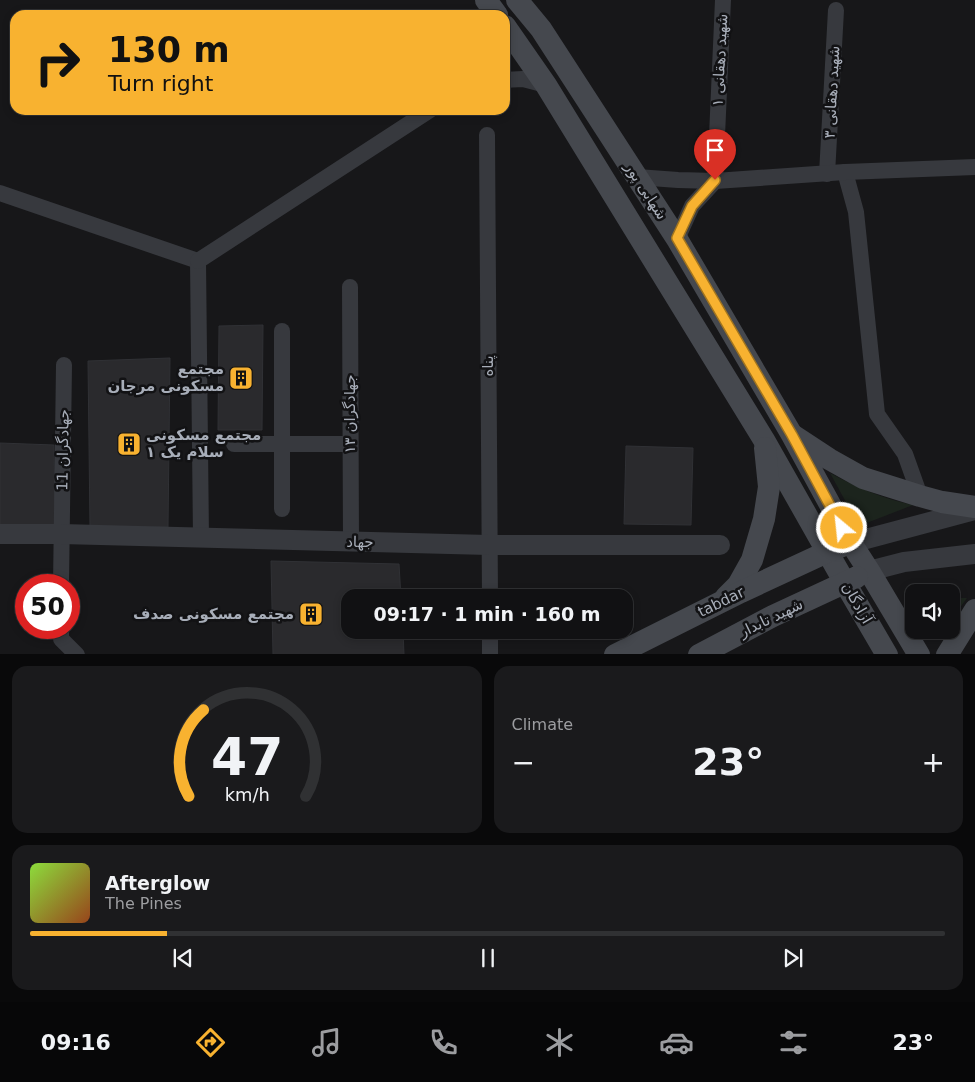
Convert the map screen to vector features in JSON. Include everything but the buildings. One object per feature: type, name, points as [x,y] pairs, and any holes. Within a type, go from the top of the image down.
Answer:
[{"type":"main road","name":"شهابی پور","points":[[517,0],[541,29],[677,238],[792,435],[850,543],[869,571]]},
{"type":"main road","name":"شهابی پور","points":[[510,33],[546,86],[764,440],[827,552]]},
{"type":"main road","points":[[792,435],[863,478],[942,502],[975,508]]},
{"type":"main road","points":[[721,602],[738,585],[752,560],[764,519],[769,487],[764,440]]},
{"type":"main road","name":"tabdar","points":[[614,654],[827,552],[850,543]]},
{"type":"main road","name":"آزادگان","points":[[827,552],[887,654]]},
{"type":"main road","name":"آزادگان","points":[[869,571],[920,654]]},
{"type":"main road","name":"شهید تابدار","points":[[699,654],[773,616],[869,571]]},
{"type":"main road","points":[[757,585],[773,616]]},
{"type":"main road","points":[[947,654],[975,610]]},
{"type":"street","name":"شهید دهقانی ۱","points":[[715,180],[723,0]]},
{"type":"street","name":"شهید دهقانی ۳","points":[[827,174],[836,10]]},
{"type":"street","points":[[510,80],[523,79],[546,86]]},
{"type":"street","points":[[198,261],[422,115]]},
{"type":"street","name":"پناه","points":[[487,135],[490,589]]},
{"type":"street","points":[[637,177],[715,180],[975,167]]},
{"type":"street","points":[[845,172],[856,212],[877,414],[906,454],[920,496]]},
{"type":"street","points":[[677,238],[692,206],[715,180]]},
{"type":"street","points":[[0,193],[198,261]]},
{"type":"street","points":[[198,261],[201,538]]},
{"type":"street","name":"جهادگران ۱۳","points":[[350,287],[350,542]]},
{"type":"street","points":[[282,331],[282,509]]},
{"type":"street","name":"جهادگران 11","points":[[61,574],[64,365]]},
{"type":"street","points":[[234,444],[350,444]]},
{"type":"street","points":[[850,543],[975,508]]},
{"type":"street","name":"جهاد","points":[[0,534],[489,545],[720,545]]},
{"type":"street","points":[[869,571],[904,562],[975,554]]},
{"type":"street","points":[[61,639],[77,654]]},
{"type":"street","points":[[490,639],[490,654]]},
{"type":"shaded area","points":[[830,473],[870,492],[913,505],[859,526]]},
{"type":"shaded area","points":[[960,598],[967,598],[960,608]]},
{"type":"place","name":"مجتمع مسکونی مرجان","points":[[241,378]]},
{"type":"place","name":"مجتمع مسکونی سلام یک ۱","points":[[129,444]]},
{"type":"place","name":"مجتمع مسکونی صدف","points":[[311,614]]},
{"type":"route","points":[[715,180],[692,206],[677,238],[792,435],[842,528]]}]
